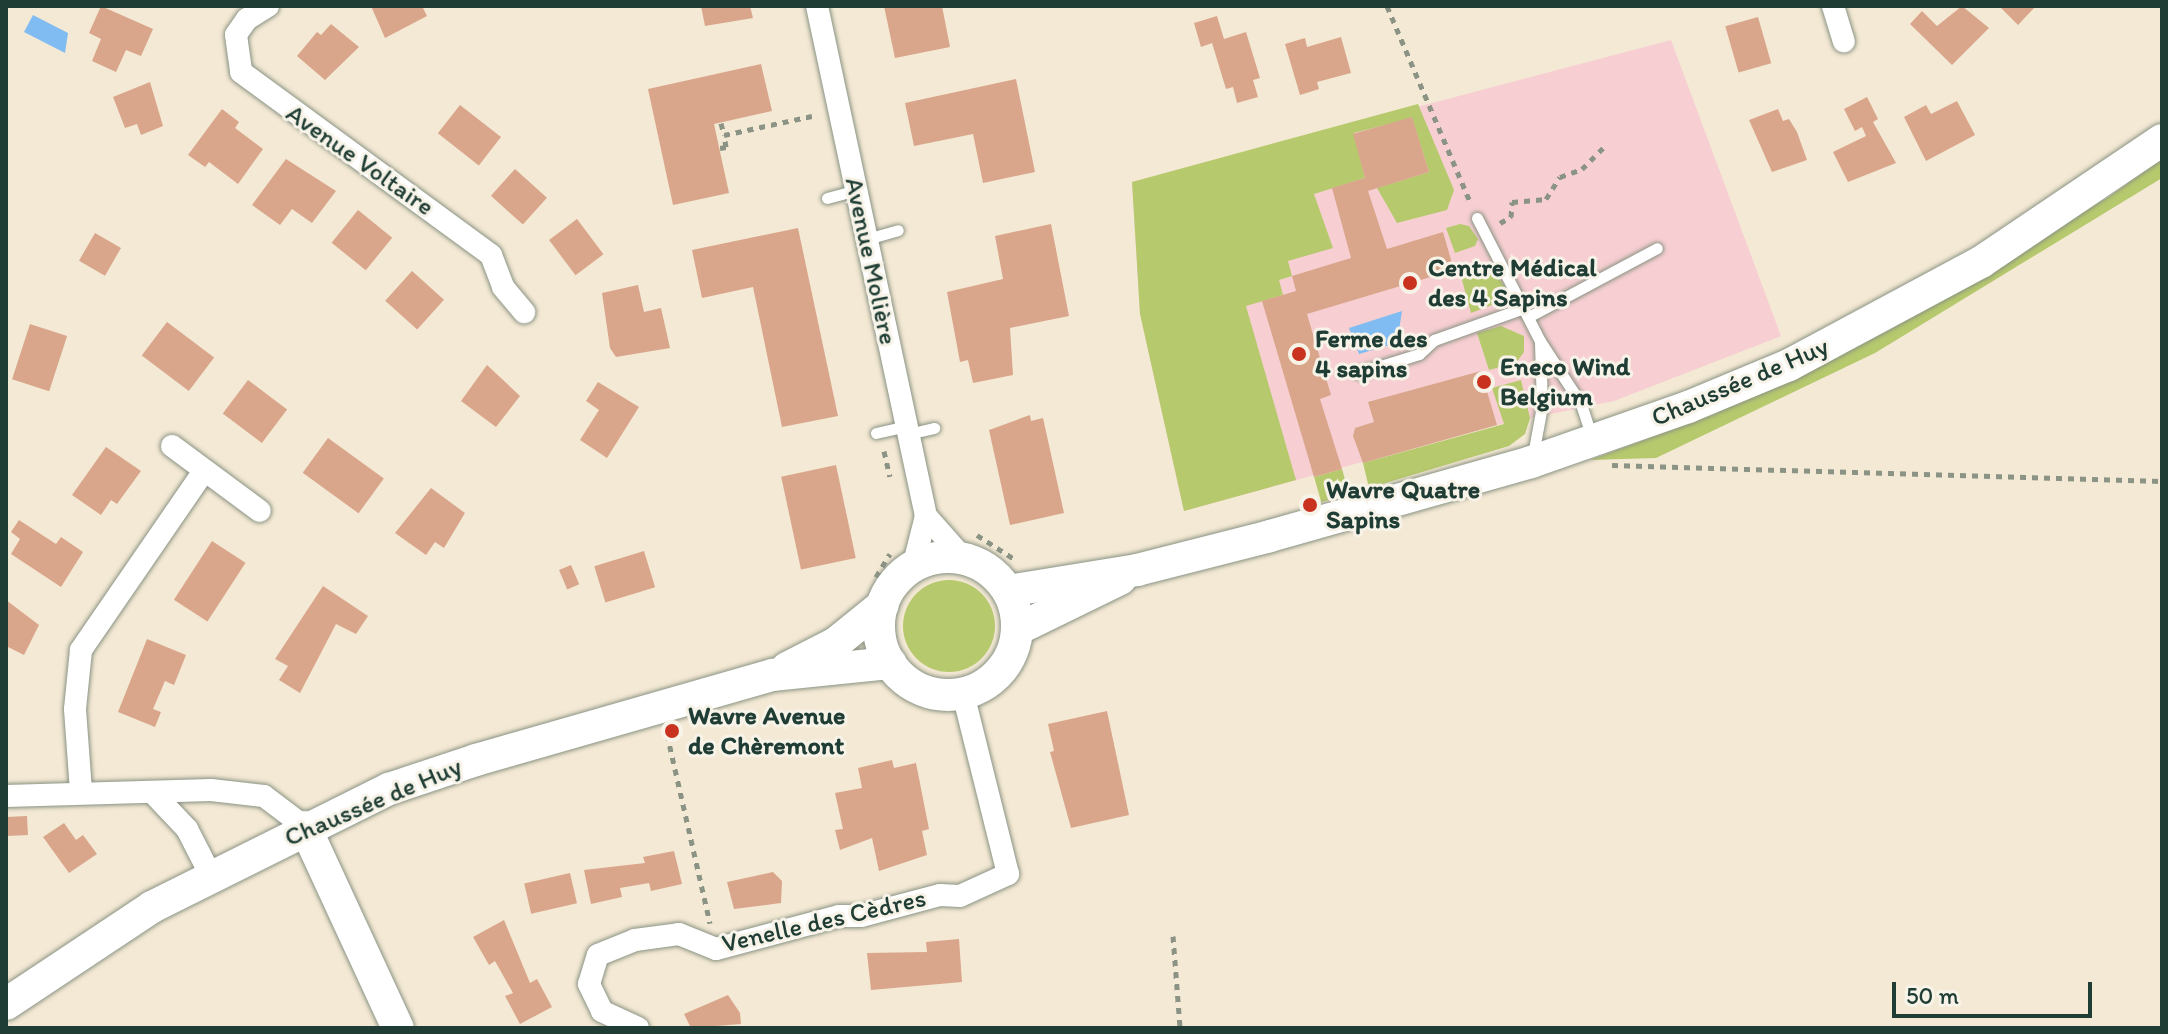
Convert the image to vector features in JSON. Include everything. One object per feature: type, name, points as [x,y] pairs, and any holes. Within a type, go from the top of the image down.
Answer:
[{"type":"main road","name":"Chaussée de Huy","points":[[1008,591],[1137,570],[1531,462],[1601,452],[1789,365],[1883,317],[1981,262],[2162,140]]},
{"type":"main road","points":[[947,557],[964,559],[982,565],[1008,591],[1018,629],[1008,662],[996,676],[963,694],[931,693],[914,687],[890,663],[881,644],[883,605],[913,567],[947,557]]},
{"type":"main road","name":"Chaussée de Huy","points":[[1018,629],[1137,570]]},
{"type":"main road","name":"Chaussée de Huy","points":[[773,675],[836,643],[883,605]]},
{"type":"main road","name":"Chaussée de Huy","points":[[6,1004],[71,957],[211,876],[305,827],[389,789],[476,760],[773,675],[890,663]]},
{"type":"main road","points":[[305,827],[398,1028]]},
{"type":"street","name":"Avenue Voltaire","points":[[268,6],[247,19],[236,35],[241,72],[491,255],[503,287],[524,312]]},
{"type":"street","name":"Avenue Molière","points":[[817,6],[926,516],[913,567]]},
{"type":"street","points":[[1833,6],[1844,41]]},
{"type":"street","points":[[172,446],[260,511]]},
{"type":"street","points":[[81,791],[75,709],[81,650],[204,471]]},
{"type":"street","name":"Avenue Molière","points":[[926,516],[964,559]]},
{"type":"street","name":"Venelle des Cèdres","points":[[638,1028],[602,1011],[589,984],[598,955],[635,940],[679,934],[716,949],[839,916],[861,916],[940,895],[960,896],[1008,874],[963,694]]},
{"type":"street","points":[[6,796],[81,791],[264,796],[305,827]]},
{"type":"street","points":[[152,792],[187,829],[211,876]]},
{"type":"lane","points":[[827,198],[857,190]]},
{"type":"lane","points":[[1477,218],[1540,341],[1581,404],[1601,452]]},
{"type":"lane","points":[[867,239],[898,230]]},
{"type":"lane","points":[[1358,373],[1419,354],[1434,340],[1526,313],[1587,288],[1657,248]]},
{"type":"lane","points":[[1531,462],[1542,406],[1540,341]]},
{"type":"lane","points":[[876,433],[934,428]]},
{"type":"path","points":[[1387,6],[1477,218]]},
{"type":"path","points":[[724,135],[812,116]]},
{"type":"path","points":[[720,148],[726,147],[721,123]]},
{"type":"path","points":[[1485,232],[1511,217],[1512,202],[1546,199],[1560,177],[1582,169],[1603,148]]},
{"type":"path","points":[[1601,452],[2162,481]]},
{"type":"path","points":[[675,762],[716,949]]},
{"type":"path","points":[[1173,936],[1180,1028]]},
{"type":"shaded area","points":[[1671,40],[1781,336],[1614,401],[1497,425],[1184,511],[1140,314],[1132,182]]},
{"type":"green space","points":[[1418,104],[1454,190],[1447,210],[1397,223],[1377,188],[1429,172],[1412,118],[1354,133],[1365,178],[1314,194],[1333,248],[1288,261],[1292,276],[1279,280],[1283,295],[1246,306],[1296,480],[1184,511],[1140,314],[1132,182]]},
{"type":"green space","points":[[2162,159],[2162,178],[1875,353],[1656,458],[1590,460],[1712,415],[1889,330],[2110,196]]},
{"type":"green space","points":[[1460,224],[1469,226],[1478,239],[1475,246],[1455,253],[1446,228]]},
{"type":"green space","points":[[1488,262],[1505,287],[1505,300],[1471,313],[1459,269]]},
{"type":"green space","points":[[1501,326],[1524,336],[1524,352],[1516,363],[1489,370],[1477,333]]},
{"type":"green space","points":[[1521,380],[1530,418],[1525,434],[1509,446],[1369,488],[1363,463],[1504,424],[1492,388]]},
{"type":"green space","points":[[1342,469],[1349,494],[1321,502],[1314,477]]},
{"type":"green space","points":[[949,580],[967,583],[982,593],[992,608],[995,626],[992,644],[982,659],[967,669],[949,672],[931,669],[916,659],[906,644],[903,626],[906,608],[916,593],[931,583]]},
{"type":"water","points":[[33,15],[68,33],[65,53],[24,32]]},
{"type":"water","points":[[1402,311],[1397,343],[1359,354],[1349,328]]},
{"type":"building","points":[[101,6],[153,29],[141,56],[126,50],[116,72],[92,61],[101,39],[89,33]]},
{"type":"building","points":[[371,6],[422,6],[427,16],[385,38]]},
{"type":"building","points":[[701,6],[750,6],[753,18],[705,26]]},
{"type":"building","points":[[884,6],[942,6],[950,47],[895,58]]},
{"type":"building","points":[[1962,6],[1989,28],[1952,65],[1910,24],[1922,11],[1937,26]]},
{"type":"building","points":[[1999,6],[2036,6],[2018,25]]},
{"type":"building","points":[[1217,16],[1224,39],[1246,32],[1260,78],[1253,80],[1258,97],[1237,103],[1233,87],[1226,89],[1212,43],[1201,47],[1194,23]]},
{"type":"building","points":[[1758,17],[1771,63],[1739,73],[1725,26]]},
{"type":"building","points":[[331,24],[359,47],[325,80],[297,56],[317,32],[321,35]]},
{"type":"building","points":[[1341,37],[1351,73],[1317,82],[1319,89],[1300,95],[1285,44],[1305,38],[1307,47]]},
{"type":"building","points":[[761,64],[772,111],[714,124],[729,193],[673,205],[648,89]]},
{"type":"building","points":[[1016,79],[1035,172],[983,183],[973,134],[914,146],[905,103]]},
{"type":"building","points":[[150,82],[163,126],[141,135],[137,124],[125,128],[113,97]]},
{"type":"building","points":[[1867,97],[1878,119],[1873,122],[1896,163],[1848,182],[1833,152],[1866,136],[1862,127],[1855,131],[1844,109]]},
{"type":"building","points":[[1957,101],[1975,135],[1926,161],[1904,117],[1926,105],[1931,114]]},
{"type":"building","points":[[460,105],[501,137],[479,165],[438,133]]},
{"type":"building","points":[[222,109],[239,122],[235,128],[263,149],[238,184],[209,162],[205,167],[188,155]]},
{"type":"building","points":[[1778,109],[1783,121],[1789,119],[1797,132],[1807,160],[1772,172],[1749,120]]},
{"type":"building","name":"Ferme des 4 sapins","points":[[1412,117],[1429,172],[1368,191],[1387,249],[1443,232],[1454,270],[1307,314],[1331,395],[1320,399],[1342,469],[1314,477],[1262,301],[1296,291],[1292,276],[1351,258],[1332,188],[1365,178],[1353,134]]},
{"type":"building","points":[[286,159],[336,191],[312,223],[292,209],[280,225],[252,205]]},
{"type":"building","points":[[515,169],[547,198],[523,225],[491,196]]},
{"type":"building","points":[[358,210],[392,238],[366,270],[332,243]]},
{"type":"building","points":[[577,219],[603,254],[576,275],[549,240]]},
{"type":"building","points":[[1051,224],[1069,316],[1010,328],[1013,375],[973,383],[968,360],[960,362],[947,292],[1003,279],[995,236]]},
{"type":"building","points":[[798,228],[838,416],[782,427],[753,287],[702,298],[692,250]]},
{"type":"building","points":[[95,233],[121,248],[105,276],[79,261]]},
{"type":"building","points":[[412,271],[444,300],[417,329],[385,301]]},
{"type":"building","points":[[638,285],[644,312],[661,308],[670,348],[616,357],[610,348],[602,293]]},
{"type":"building","points":[[167,322],[214,358],[189,391],[142,356]]},
{"type":"building","points":[[30,324],[67,336],[49,391],[12,379]]},
{"type":"building","points":[[487,365],[520,396],[496,427],[461,401]]},
{"type":"building","points":[[1481,371],[1497,425],[1363,463],[1353,436],[1355,428],[1374,422],[1368,402]]},
{"type":"building","points":[[248,380],[287,409],[262,443],[223,414]]},
{"type":"building","points":[[598,382],[639,407],[607,458],[580,440],[599,410],[586,401]]},
{"type":"building","points":[[1030,415],[1031,421],[1043,418],[1064,513],[1010,525],[989,430]]},
{"type":"building","points":[[328,438],[384,479],[359,513],[303,473]]},
{"type":"building","points":[[106,447],[141,471],[117,504],[111,500],[101,515],[72,495]]},
{"type":"building","points":[[836,465],[856,558],[801,570],[781,477]]},
{"type":"building","points":[[431,488],[465,513],[444,548],[435,542],[426,555],[395,533]]},
{"type":"building","points":[[19,520],[56,544],[61,537],[83,552],[61,587],[11,554],[20,539],[11,532]]},
{"type":"building","points":[[212,541],[246,563],[207,621],[174,600]]},
{"type":"building","points":[[644,551],[655,587],[605,603],[594,566]]},
{"type":"building","points":[[571,565],[579,584],[567,589],[559,570]]},
{"type":"building","points":[[323,586],[368,616],[356,634],[336,624],[300,693],[279,680],[288,666],[275,659]]},
{"type":"building","points":[[6,600],[39,625],[24,655],[6,646]]},
{"type":"building","points":[[147,639],[186,655],[174,685],[165,681],[153,709],[161,712],[155,727],[118,712]]},
{"type":"building","points":[[1107,711],[1129,815],[1071,828],[1050,752],[1054,751],[1048,724]]},
{"type":"building","points":[[892,760],[894,768],[916,763],[929,829],[922,831],[927,855],[879,871],[872,838],[840,850],[835,830],[843,829],[835,793],[862,788],[858,768]]},
{"type":"building","points":[[27,816],[28,835],[7,836],[6,817]]},
{"type":"building","points":[[64,823],[76,840],[83,835],[97,854],[69,873],[43,837]]},
{"type":"building","points":[[674,851],[682,884],[651,891],[649,883],[620,888],[622,897],[591,904],[584,870],[645,863],[643,857]]},
{"type":"building","points":[[773,872],[782,881],[781,903],[734,909],[727,882]]},
{"type":"building","points":[[570,873],[577,903],[531,914],[524,884]]},
{"type":"building","points":[[504,920],[530,983],[537,979],[552,1007],[520,1024],[505,996],[513,993],[495,961],[489,965],[473,937]]},
{"type":"building","points":[[959,939],[962,982],[871,990],[867,953],[927,952],[926,942]]},
{"type":"building","points":[[728,995],[740,1013],[741,1024],[691,1028],[684,1014]]},
{"type":"place","name":"Centre Médical des 4 Sapins","points":[[1410,283]]},
{"type":"place","name":"Ferme des 4 sapins","points":[[1299,354]]},
{"type":"place","name":"Eneco Wind Belgium","points":[[1484,382]]},
{"type":"place","name":"Wavre Quatre Sapins","points":[[1310,505]]},
{"type":"place","name":"Wavre Avenue de Chèremont","points":[[672,731]]}]
